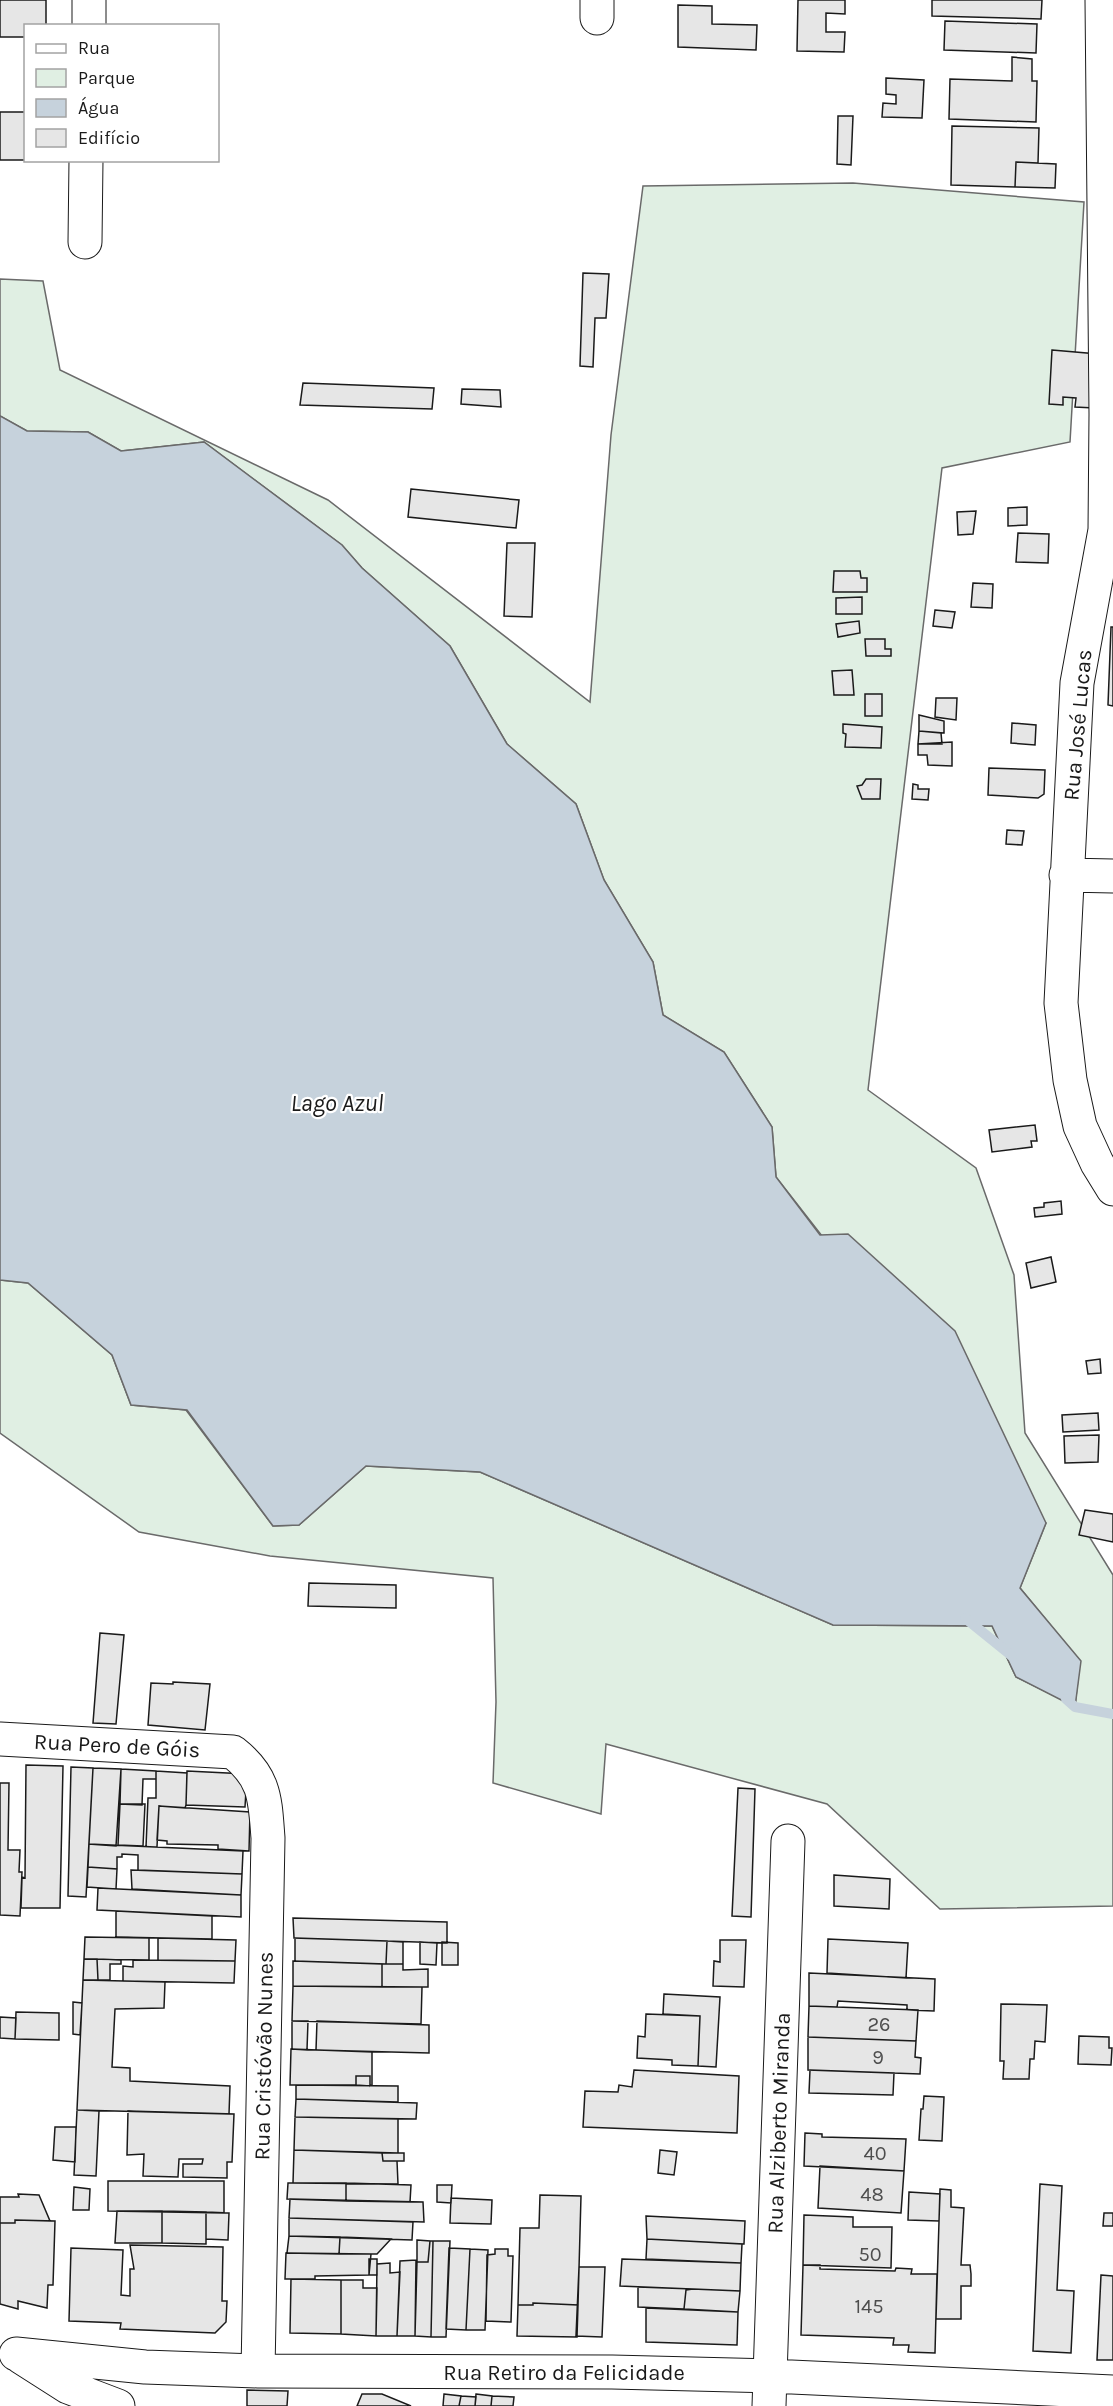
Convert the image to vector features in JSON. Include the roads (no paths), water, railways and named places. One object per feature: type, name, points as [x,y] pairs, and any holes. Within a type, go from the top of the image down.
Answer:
[{"type":"street","points":[[89,0],[89,24]]},
{"type":"street","name":"Rua José Lucas","points":[[1102,0],[1109,530],[1077,683],[1061,1003],[1070,1080],[1080,1126],[1097,1163],[1113,1189]]},
{"type":"street","points":[[85,242],[86,162]]},
{"type":"street","points":[[1066,875],[1113,876]]},
{"type":"street","name":"Rua Pero de Góis","points":[[0,1739],[233,1752]]},
{"type":"street","name":"Rua Cristóvão Nunes","points":[[233,1752],[256,1775],[265,1803],[267,1838],[258,2371]]},
{"type":"street","name":"Rua Alziberto Miranda","points":[[770,2391],[788,1841]]},
{"type":"street","points":[[8,2351],[68,2387],[118,2406]]},
{"type":"street","name":"Rua Retiro da Felicidade","points":[[8,2351],[145,2367],[770,2391],[1113,2392]]},
{"type":"water","name":"Lago Azul","points":[[0,416],[27,431],[88,432],[121,451],[204,442],[342,545],[362,568],[450,646],[507,744],[576,804],[604,880],[653,962],[663,1015],[724,1052],[772,1127],[776,1177],[820,1235],[848,1234],[955,1331],[1046,1523],[1020,1588],[1081,1661],[1075,1707],[1016,1677],[992,1626],[833,1625],[480,1472],[366,1466],[299,1525],[273,1526],[187,1410],[131,1405],[112,1355],[28,1283],[0,1280]]},
{"type":"waterway","points":[[965,1618],[1012,1656]]},
{"type":"waterway","points":[[1066,1699],[1075,1707],[1113,1714]]}]
